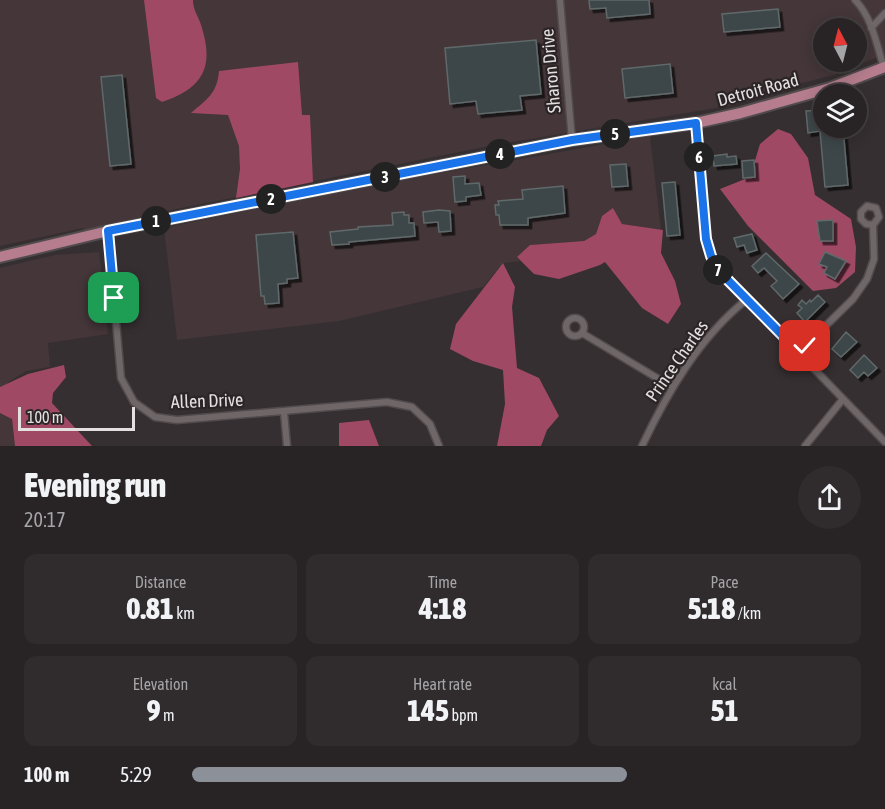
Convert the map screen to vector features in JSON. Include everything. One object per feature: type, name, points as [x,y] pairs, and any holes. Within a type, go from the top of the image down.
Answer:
[{"type":"main road","name":"Detroit Road","points":[[0,257],[108,231],[572,140],[696,123],[830,88],[884,68]]},
{"type":"street","name":"Sharon Drive","points":[[560,0],[572,140]]},
{"type":"street","points":[[855,0],[861,5],[871,28],[884,68]]},
{"type":"street","points":[[871,28],[885,13]]},
{"type":"street","points":[[696,123],[706,239],[717,269],[885,442]]},
{"type":"street","points":[[799,352],[853,299],[867,279],[874,259],[873,225]]},
{"type":"street","name":"Allen Drive","points":[[108,231],[121,378],[134,402],[155,417],[177,420],[387,402],[412,407],[430,424],[438,446]]},
{"type":"street","name":"Prince Charles","points":[[642,446],[672,387],[712,334],[746,300]]},
{"type":"street","points":[[582,333],[672,387]]},
{"type":"street","points":[[805,446],[843,399]]},
{"type":"street","points":[[284,412],[287,446]]},
{"type":"shaded area","points":[[0,0],[885,0],[885,54],[867,61],[867,18],[813,18],[813,72],[841,72],[794,85],[784,91],[728,106],[489,146],[161,212],[161,215],[84,231],[83,228],[0,246]]},
{"type":"shaded area","points":[[144,0],[193,0],[204,37],[206,63],[203,73],[188,90],[162,102],[156,98]]},
{"type":"shaded area","points":[[298,62],[302,115],[310,115],[313,182],[236,198],[240,169],[239,146],[228,115],[191,113],[213,91],[219,71]]},
{"type":"shaded area","points":[[778,129],[791,134],[808,158],[815,195],[851,219],[856,247],[855,272],[836,288],[813,291],[748,226],[720,189],[750,177],[760,144]]},
{"type":"shaded area","points":[[650,136],[661,230],[622,224],[613,209],[602,216],[596,234],[584,241],[530,245],[517,258],[520,261],[503,263],[483,287],[339,321],[177,340],[164,228],[391,182]]},
{"type":"shaded area","points":[[613,208],[622,224],[663,230],[661,253],[675,281],[681,304],[668,324],[642,308],[605,262],[559,279],[534,274],[517,257],[530,245],[584,241],[596,234],[602,216]]},
{"type":"shaded area","points":[[99,252],[108,334],[48,343],[50,367],[26,371],[7,383],[15,446],[0,446],[0,268],[55,255]]},
{"type":"shaded area","points":[[503,263],[515,287],[512,307],[517,368],[539,378],[559,416],[547,430],[541,446],[497,446],[505,404],[503,370],[473,361],[450,349],[456,324]]},
{"type":"shaded area","points":[[64,365],[66,377],[53,393],[52,403],[92,446],[15,446],[12,419],[0,413],[0,387],[28,374]]},
{"type":"shaded area","points":[[369,420],[379,446],[339,446],[339,423]]},
{"type":"building","points":[[589,0],[649,0],[650,14],[607,18],[606,8],[590,9]]},
{"type":"building","points":[[778,9],[780,27],[724,32],[722,14]]},
{"type":"building","points":[[536,40],[541,94],[520,96],[522,110],[478,114],[476,101],[450,104],[445,48]]},
{"type":"building","points":[[670,64],[673,93],[625,98],[622,69]]},
{"type":"building","points":[[122,75],[131,164],[110,166],[101,77]]},
{"type":"building","points":[[806,111],[813,111],[813,132],[808,133]]},
{"type":"building","points":[[821,138],[844,138],[848,185],[825,187]]},
{"type":"building","points":[[727,154],[727,157],[736,156],[737,164],[714,166],[713,156]]},
{"type":"building","points":[[754,160],[755,177],[743,178],[742,161]]},
{"type":"building","points":[[626,164],[628,186],[612,187],[610,165]]},
{"type":"building","points":[[465,176],[465,184],[479,183],[481,195],[466,197],[466,201],[455,202],[453,177]]},
{"type":"building","points":[[675,182],[680,235],[667,236],[662,183]]},
{"type":"building","points":[[563,186],[565,213],[528,218],[528,225],[500,225],[495,205],[499,205],[498,201],[523,199],[522,190]]},
{"type":"building","points":[[450,211],[451,231],[439,232],[438,222],[424,223],[423,212]]},
{"type":"building","points":[[404,212],[404,215],[409,215],[409,223],[414,223],[415,236],[332,245],[330,232],[358,229],[358,227],[393,225],[392,213]]},
{"type":"building","points":[[833,220],[833,241],[820,241],[817,221]]},
{"type":"building","points":[[293,232],[298,278],[287,279],[287,283],[278,284],[279,303],[265,304],[264,296],[261,296],[256,235]]},
{"type":"building","points":[[752,234],[757,250],[747,253],[744,245],[737,247],[734,238]]},
{"type":"building","points":[[825,252],[846,261],[835,279],[824,273],[827,267],[819,264]]},
{"type":"building","points":[[766,253],[799,284],[783,299],[771,286],[777,281],[764,268],[758,273],[752,266]]},
{"type":"building","points":[[818,295],[825,302],[805,322],[797,313],[802,308],[798,305],[802,300],[806,304],[810,300],[811,302]]},
{"type":"building","points":[[846,332],[857,342],[841,357],[832,349]]},
{"type":"building","points":[[864,355],[877,368],[868,376],[864,372],[858,378],[850,370]]},
{"type":"route","points":[[114,298],[108,231],[572,140],[696,123],[706,239],[717,269],[799,352],[805,346]]}]
